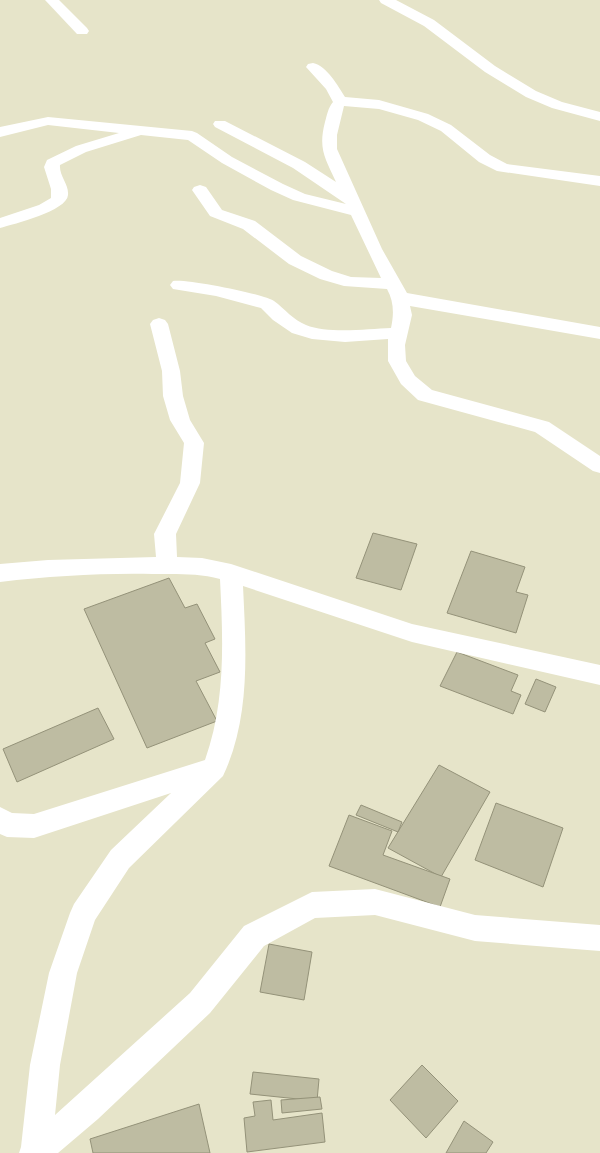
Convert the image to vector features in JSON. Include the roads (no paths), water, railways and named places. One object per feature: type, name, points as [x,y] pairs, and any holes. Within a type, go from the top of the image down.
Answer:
[{"type":"street","points":[[52,0],[82,31]]},
{"type":"street","points":[[386,0],[429,23],[490,69],[531,94],[557,105],[600,117]]},
{"type":"street","points":[[313,67],[332,87],[340,102]]},
{"type":"street","points":[[600,181],[546,175],[501,167],[474,153],[445,128],[419,116],[384,105],[350,100],[340,102],[336,107],[329,135],[329,149],[354,206],[397,290],[403,315],[396,345],[397,361],[408,380],[425,395],[542,427],[600,466]]},
{"type":"street","points":[[0,132],[48,121],[192,136],[227,160],[277,187],[300,197],[354,206]]},
{"type":"street","points":[[220,124],[299,165],[354,206]]},
{"type":"street","points":[[0,223],[45,208],[59,200],[61,190],[52,171],[53,163],[81,149],[143,130]]},
{"type":"street","points":[[200,190],[216,213],[249,225],[295,260],[326,275],[350,282],[397,290],[413,301],[491,316],[600,333]]},
{"type":"street","points":[[179,285],[216,290],[267,304],[279,316],[298,329],[312,333],[345,336],[399,333]]},
{"type":"street","points":[[160,324],[171,370],[173,396],[180,420],[194,443],[190,483],[165,534],[167,566]]},
{"type":"street","points":[[0,573],[48,568],[123,565],[202,566],[231,573],[412,633],[600,675]]},
{"type":"street","points":[[35,1152],[45,1065],[62,980],[84,913],[120,859],[214,768],[222,748],[229,715],[235,657],[231,573]]},
{"type":"street","points":[[0,819],[7,825],[34,826],[214,768]]},
{"type":"street","points":[[35,1152],[87,1108],[200,1003],[254,936],[312,905],[375,902],[475,928],[600,938]]}]
